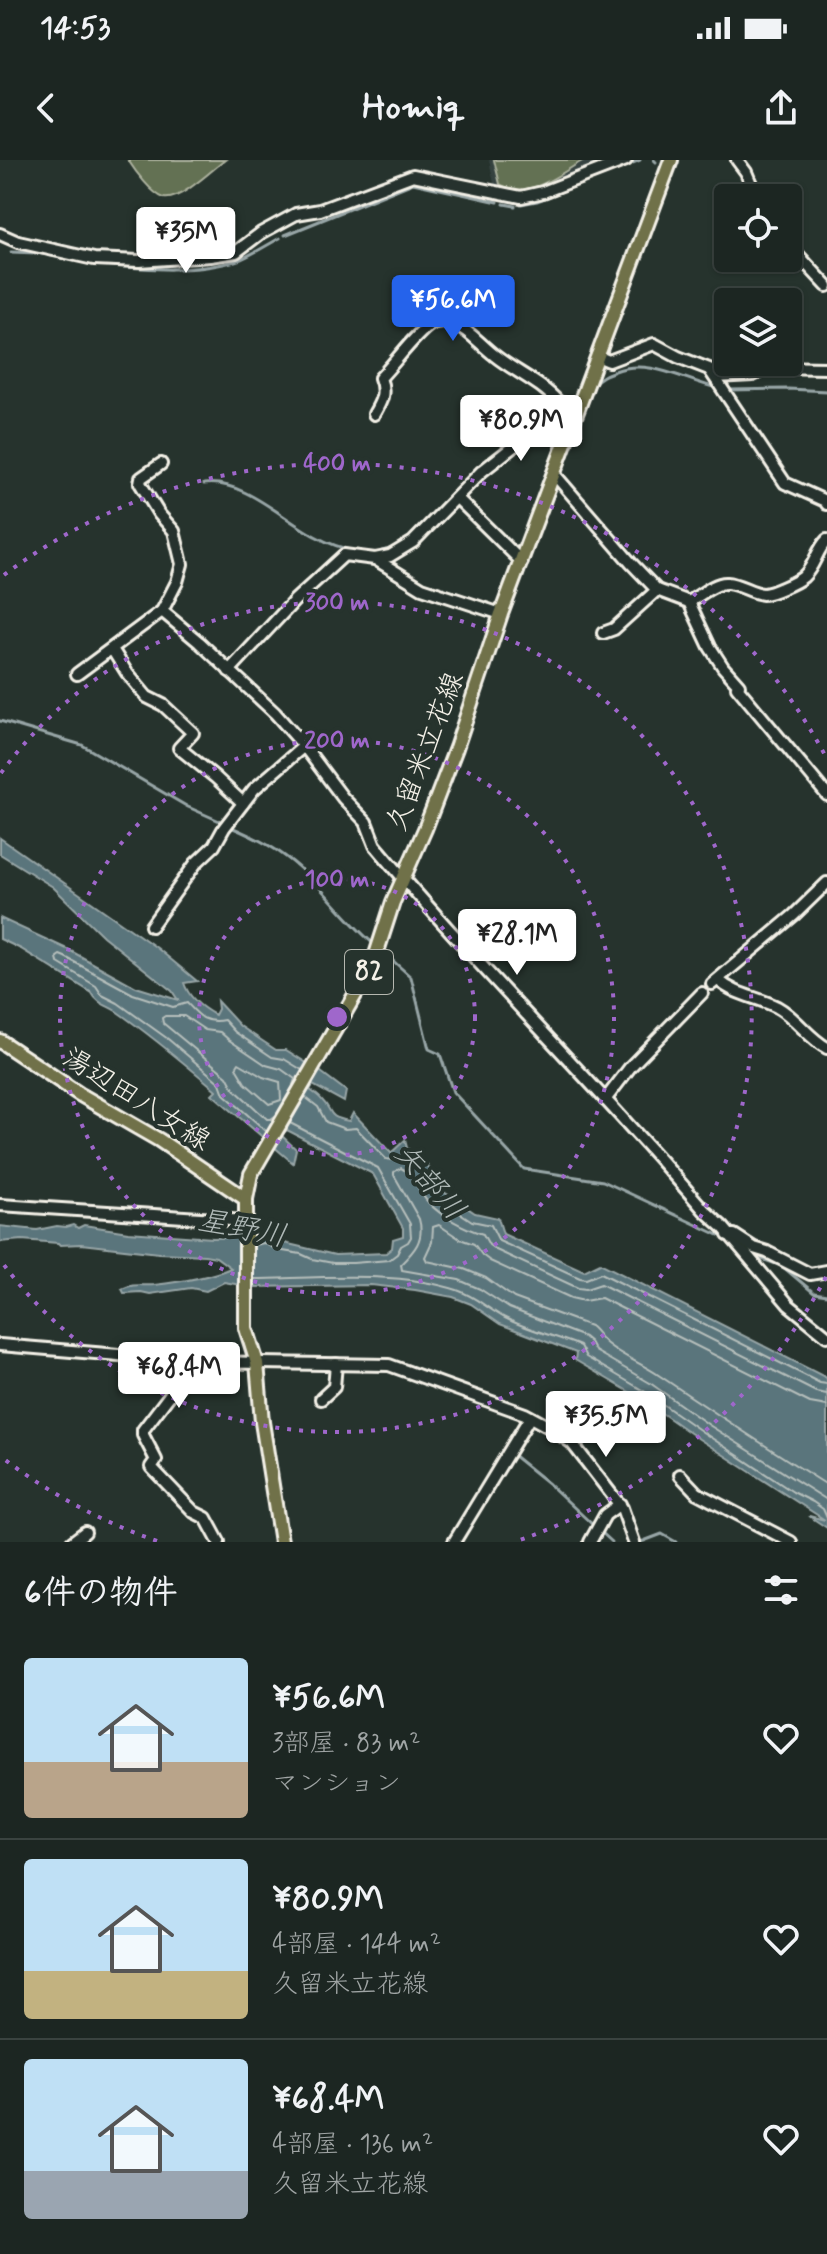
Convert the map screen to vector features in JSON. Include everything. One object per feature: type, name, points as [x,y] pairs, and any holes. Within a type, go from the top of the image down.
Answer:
[{"type":"main road","name":"久留米立花線","points":[[281,1542],[262,1422],[257,1363],[246,1328],[246,1199],[251,1174],[373,964],[402,877],[425,829],[456,748],[501,614],[671,160]]},
{"type":"main road","name":"湯辺田八女線","points":[[0,1041],[79,1094],[159,1140],[246,1199]]},
{"type":"street","points":[[0,234],[18,242],[94,259],[139,261],[210,256],[236,252],[261,233],[296,214],[320,210],[413,175],[521,197],[543,192],[626,160]]},
{"type":"street","points":[[737,160],[750,184]]},
{"type":"street","points":[[802,259],[827,286]]},
{"type":"street","points":[[374,414],[382,400],[384,386],[380,378],[433,322],[446,321],[454,323],[559,403],[579,406]]},
{"type":"street","points":[[597,356],[609,361],[654,344],[709,369],[785,483],[827,504]]},
{"type":"street","points":[[715,377],[753,375],[770,367],[827,368]]},
{"type":"street","points":[[229,671],[295,600],[344,555],[375,559],[390,556],[406,547],[481,472],[556,413],[559,403]]},
{"type":"street","points":[[77,674],[162,611],[177,582],[182,564],[174,531],[159,514],[140,483],[141,478],[161,464]]},
{"type":"street","points":[[555,475],[657,590],[689,602],[710,647],[739,685],[737,687],[827,795]]},
{"type":"street","points":[[457,498],[522,562]]},
{"type":"street","points":[[689,602],[726,582],[765,594],[793,583],[813,565],[820,547],[827,540]]},
{"type":"street","points":[[375,559],[422,588],[501,614]]},
{"type":"street","points":[[603,633],[614,629],[657,590]]},
{"type":"street","points":[[162,611],[275,713],[366,822],[375,845],[476,961],[573,1062],[704,1210],[723,1227],[789,1305],[827,1336]]},
{"type":"street","points":[[112,649],[147,697],[163,705],[193,733],[179,748],[243,803]]},
{"type":"street","points":[[151,926],[254,789],[304,746]]},
{"type":"street","points":[[827,883],[715,982],[775,1007],[793,1018],[816,1042],[827,1048]]},
{"type":"street","points":[[605,1100],[631,1066],[702,993]]},
{"type":"street","points":[[0,1205],[246,1224]]},
{"type":"street","points":[[728,1235],[734,1235],[754,1248],[810,1274],[827,1271]]},
{"type":"street","points":[[0,1345],[202,1362],[389,1365],[530,1417],[572,1443],[620,1504],[634,1542]]},
{"type":"street","points":[[202,1362],[172,1392],[143,1430],[143,1435],[156,1460],[151,1467],[185,1503],[206,1518],[219,1542]]},
{"type":"street","points":[[321,1399],[334,1387],[336,1364]]},
{"type":"street","points":[[454,1542],[530,1417]]},
{"type":"street","points":[[680,1475],[697,1493],[791,1542]]},
{"type":"street","points":[[590,1542],[605,1515],[620,1504]]},
{"type":"street","points":[[72,1542],[85,1532]]},
{"type":"shaded area","points":[[489,160],[618,160],[523,195],[495,188]]},
{"type":"green space","points":[[128,160],[225,160],[187,190],[164,198],[149,187]]},
{"type":"green space","points":[[494,160],[584,160],[543,184],[521,189],[500,184]]},
{"type":"water","name":"矢部川","points":[[0,838],[157,948],[197,981],[184,983],[193,998],[205,1009],[215,1015],[217,1001],[240,1026],[276,1050],[286,1050],[346,1091],[344,1102],[313,1085],[310,1090],[336,1117],[349,1121],[353,1113],[391,1153],[405,1140],[407,1148],[427,1164],[441,1190],[475,1213],[498,1218],[503,1234],[584,1271],[600,1263],[827,1378],[827,1528],[809,1516],[825,1520],[640,1398],[575,1360],[576,1353],[500,1324],[471,1304],[453,1297],[371,1285],[252,1287],[224,1282],[206,1291],[191,1288],[150,1294],[124,1293],[122,1289],[130,1286],[183,1281],[231,1268],[216,1257],[205,1255],[22,1240],[0,1242],[0,1226],[37,1230],[84,1225],[128,1232],[213,1238],[262,1234],[280,1242],[335,1255],[386,1253],[392,1248],[393,1239],[403,1236],[403,1228],[373,1174],[287,1130],[281,1135],[296,1149],[293,1163],[212,1094],[216,1090],[142,1030],[99,1002],[92,993],[0,939],[0,918],[69,950],[136,987],[178,1000],[172,991],[103,936],[53,887],[0,854]]},
{"type":"waterway","points":[[521,204],[537,201],[640,160]]},
{"type":"waterway","points":[[285,235],[413,183],[498,202]]},
{"type":"waterway","points":[[504,204],[515,206]]},
{"type":"waterway","points":[[101,265],[153,269],[207,267],[241,259],[280,238]]},
{"type":"waterway","points":[[11,252],[37,253],[94,264]]},
{"type":"waterway","points":[[584,407],[598,379],[628,368],[653,369],[717,388]]},
{"type":"waterway","points":[[728,390],[827,391]]},
{"type":"waterway","points":[[559,419],[563,418]]},
{"type":"waterway","points":[[204,484],[219,484],[248,494],[322,540],[359,552]]},
{"type":"waterway","points":[[382,551],[394,548]]},
{"type":"waterway","points":[[0,721],[82,745],[188,807],[224,823]]},
{"type":"waterway","points":[[231,827],[280,852],[375,945]]},
{"type":"waterway","points":[[381,950],[411,977],[429,1049],[440,1054],[453,1092],[524,1169],[603,1181],[727,1239]]},
{"type":"waterway","points":[[753,1256],[782,1266],[814,1293],[827,1295]]},
{"type":"waterway","points":[[513,1455],[594,1526]]},
{"type":"waterway","points":[[600,1531],[612,1542]]},
{"type":"waterway","points":[[641,1542],[662,1534],[676,1542]]},
{"type":"water label","name":"星野川","points":[[242,1229]]}]
